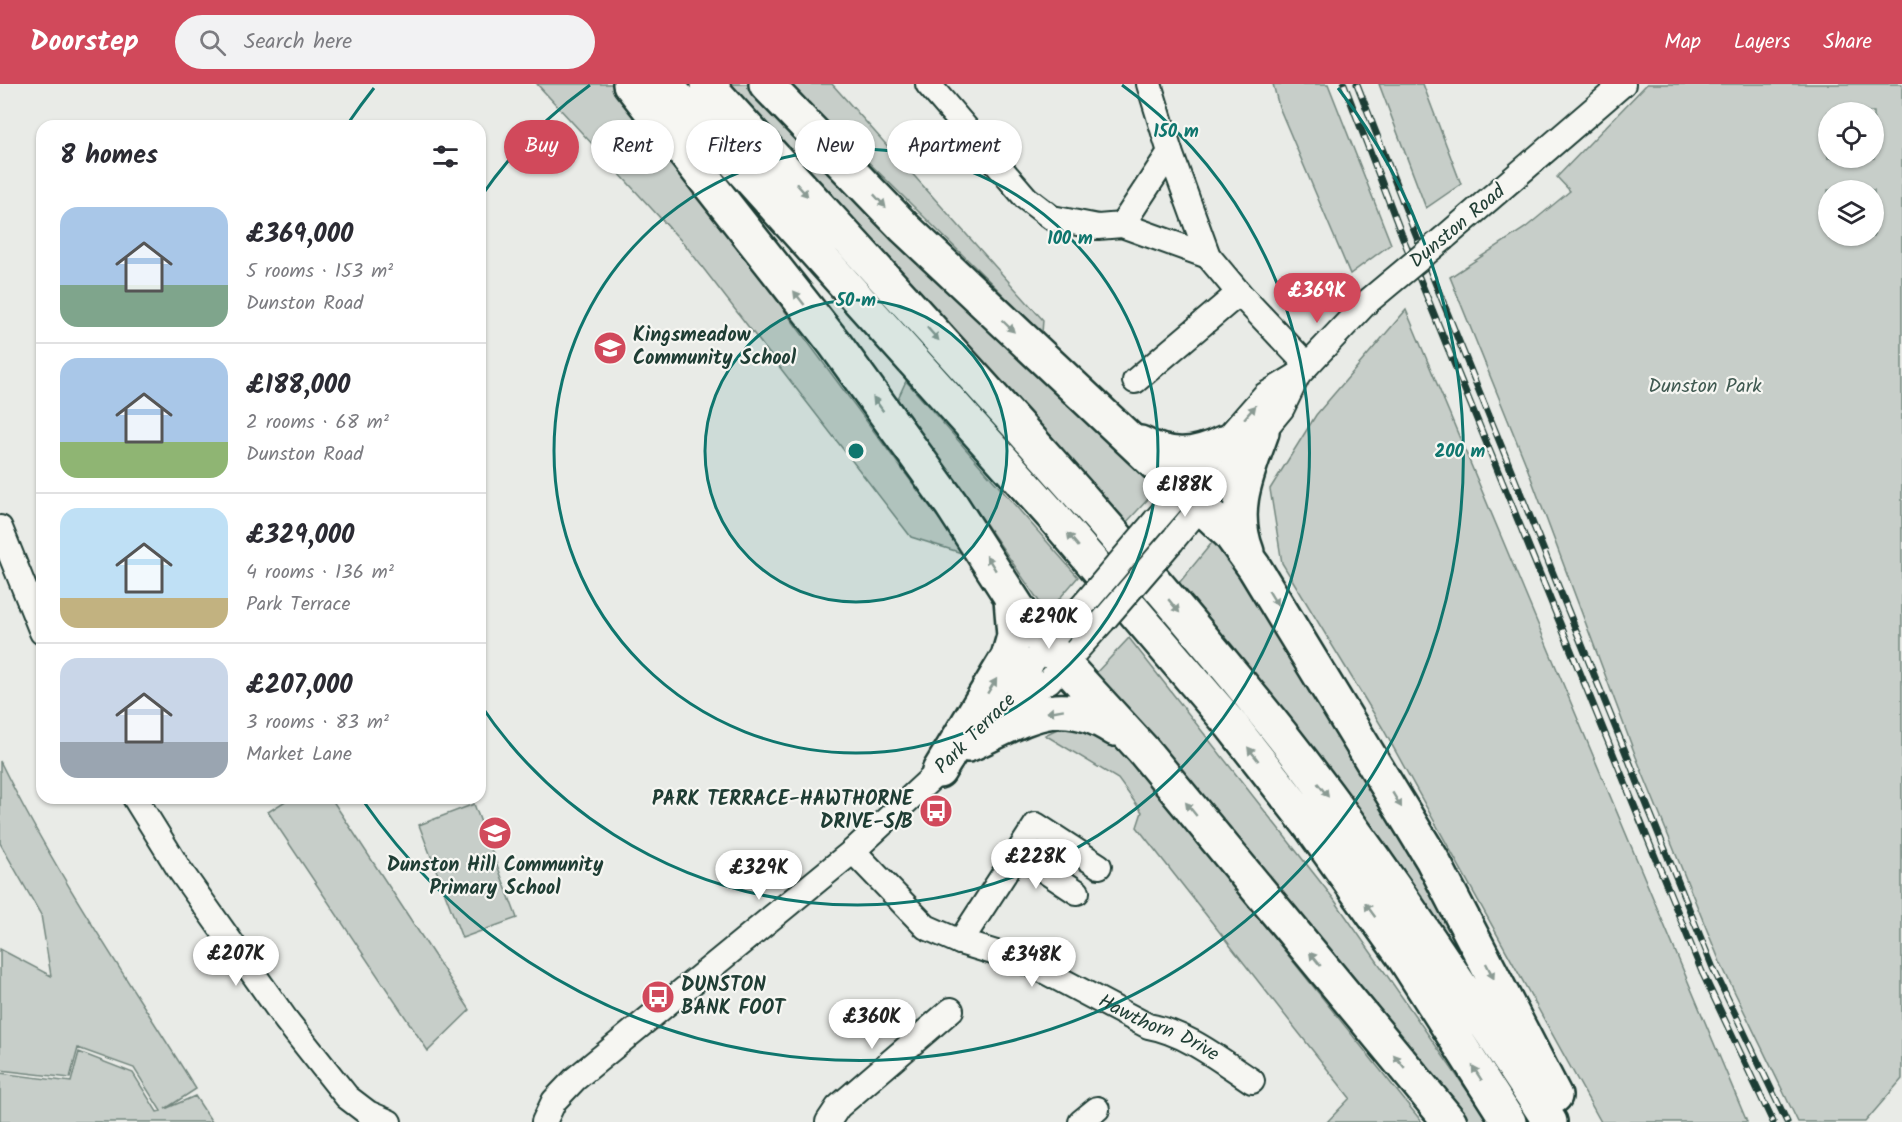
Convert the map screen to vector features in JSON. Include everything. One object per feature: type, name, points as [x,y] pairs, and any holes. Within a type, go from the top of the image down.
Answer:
[{"type":"highway","points":[[630,84],[835,344],[951,504],[1031,628],[1143,750],[1450,1122]]},
{"type":"highway","points":[[665,84],[1051,514],[1232,726],[1311,827],[1396,947],[1509,1122]]},
{"type":"highway","points":[[707,84],[1079,495],[1257,704],[1349,824],[1429,938],[1550,1122]]},
{"type":"highway","points":[[766,84],[905,228],[1037,355],[1193,496],[1230,534],[1254,567],[1432,859],[1568,1122]]},
{"type":"highway","points":[[1254,567],[1241,531],[1239,508],[1245,481],[1262,432]]},
{"type":"highway","points":[[1130,438],[1159,451],[1179,456],[1199,453],[1223,443]]},
{"type":"highway","points":[[939,771],[1008,657],[1015,626],[1010,594]]},
{"type":"highway","points":[[968,745],[1042,714],[1068,709],[1089,714],[1103,721],[1143,750]]},
{"type":"street","points":[[928,84],[1026,198],[1052,218],[1098,227],[1122,225],[1208,256]]},
{"type":"street","points":[[1149,84],[1170,152],[1208,256],[1302,370]]},
{"type":"street","name":"Dunston Road","points":[[1055,656],[1103,621],[1172,541],[1193,496],[1223,443],[1265,394],[1302,370],[1366,303],[1623,84]]},
{"type":"street","points":[[1122,225],[1170,152]]},
{"type":"street","points":[[1134,381],[1239,293]]},
{"type":"street","name":"Dunston Road","points":[[1193,496],[1262,432],[1282,408],[1302,370]]},
{"type":"street","points":[[1055,656],[1086,602],[1155,521],[1193,496]]},
{"type":"street","points":[[0,528],[36,617]]},
{"type":"street","name":"Park Terrace","points":[[544,1122],[554,1101],[575,1079],[853,851],[1015,701],[1032,662],[1055,656]]},
{"type":"street","points":[[139,804],[179,869],[286,1020],[347,1097],[368,1113],[389,1122]]},
{"type":"street","points":[[960,942],[1036,825],[1099,866]]},
{"type":"street","name":"Hawthorn Drive","points":[[853,851],[926,927],[960,942],[1029,963],[1148,1026],[1165,1029],[1180,1036],[1252,1081]]},
{"type":"street","points":[[1018,853],[1077,892]]},
{"type":"street","points":[[828,1122],[838,1107],[951,1010]]},
{"type":"green space","points":[[537,84],[611,84],[639,120],[591,120],[591,143],[579,130],[579,120],[570,120]]},
{"type":"green space","points":[[728,84],[748,84],[795,132],[795,158],[783,145],[783,120],[760,120]]},
{"type":"green space","points":[[789,84],[832,84],[864,120],[826,120]]},
{"type":"green space","points":[[1273,84],[1328,84],[1391,244],[1350,274],[1279,107]]},
{"type":"green space","points":[[1379,84],[1423,84],[1461,184],[1426,208]]},
{"type":"green space","name":"Dunston Park","points":[[1647,84],[1902,84],[1902,1079],[1865,1122],[1798,1122],[1720,962],[1636,757],[1525,462],[1450,277],[1525,228],[1570,191],[1557,177]]},
{"type":"green space","points":[[875,132],[887,146],[887,174],[912,174],[1043,320],[1042,333],[875,169]]},
{"type":"green space","points":[[674,165],[965,554],[911,537],[686,246],[620,174],[674,174]]},
{"type":"green space","points":[[809,174],[836,174],[894,233],[1162,484],[1125,524]]},
{"type":"green space","points":[[1406,310],[1747,1122],[1601,1122],[1382,727],[1282,563],[1270,489],[1316,415]]},
{"type":"green space","points":[[906,381],[1078,577],[1047,613],[975,508],[895,405]]},
{"type":"green space","points":[[1215,539],[1265,607],[1490,987],[1481,996],[1175,588]]},
{"type":"green space","points":[[1129,638],[1333,898],[1489,1122],[1465,1122],[1095,674]]},
{"type":"green space","points":[[1071,722],[1118,743],[1422,1122],[1327,1122],[1350,1098],[1137,827],[1142,812],[1118,779],[1045,735]]},
{"type":"green space","points":[[0,761],[69,886],[196,1089],[165,1109],[195,1096],[212,1122],[0,1122],[0,1073],[71,1082],[79,1052],[133,1073],[157,1112],[161,1111],[134,1068],[78,1048],[70,1078],[0,1070],[0,949],[51,976],[41,915],[0,843]]},
{"type":"green space","points":[[281,804],[335,804],[470,1010],[428,1051],[268,812]]},
{"type":"green space","points":[[474,804],[517,918],[462,938],[419,825]]},
{"type":"railway","points":[[1344,84],[1403,238],[1702,972],[1773,1122]]},
{"type":"railway","points":[[1357,84],[1415,233],[1713,968],[1787,1122]]},
{"type":"place","name":"Kingsmeadow Community School","points":[[610,348]]},
{"type":"place","name":"PARK TERRACE-HAWTHORNE DRIVE-S/B","points":[[936,811]]},
{"type":"place","name":"Dunston Hill Community Primary School","points":[[495,833]]},
{"type":"place","name":"DUNSTON BANK FOOT","points":[[658,997]]}]
